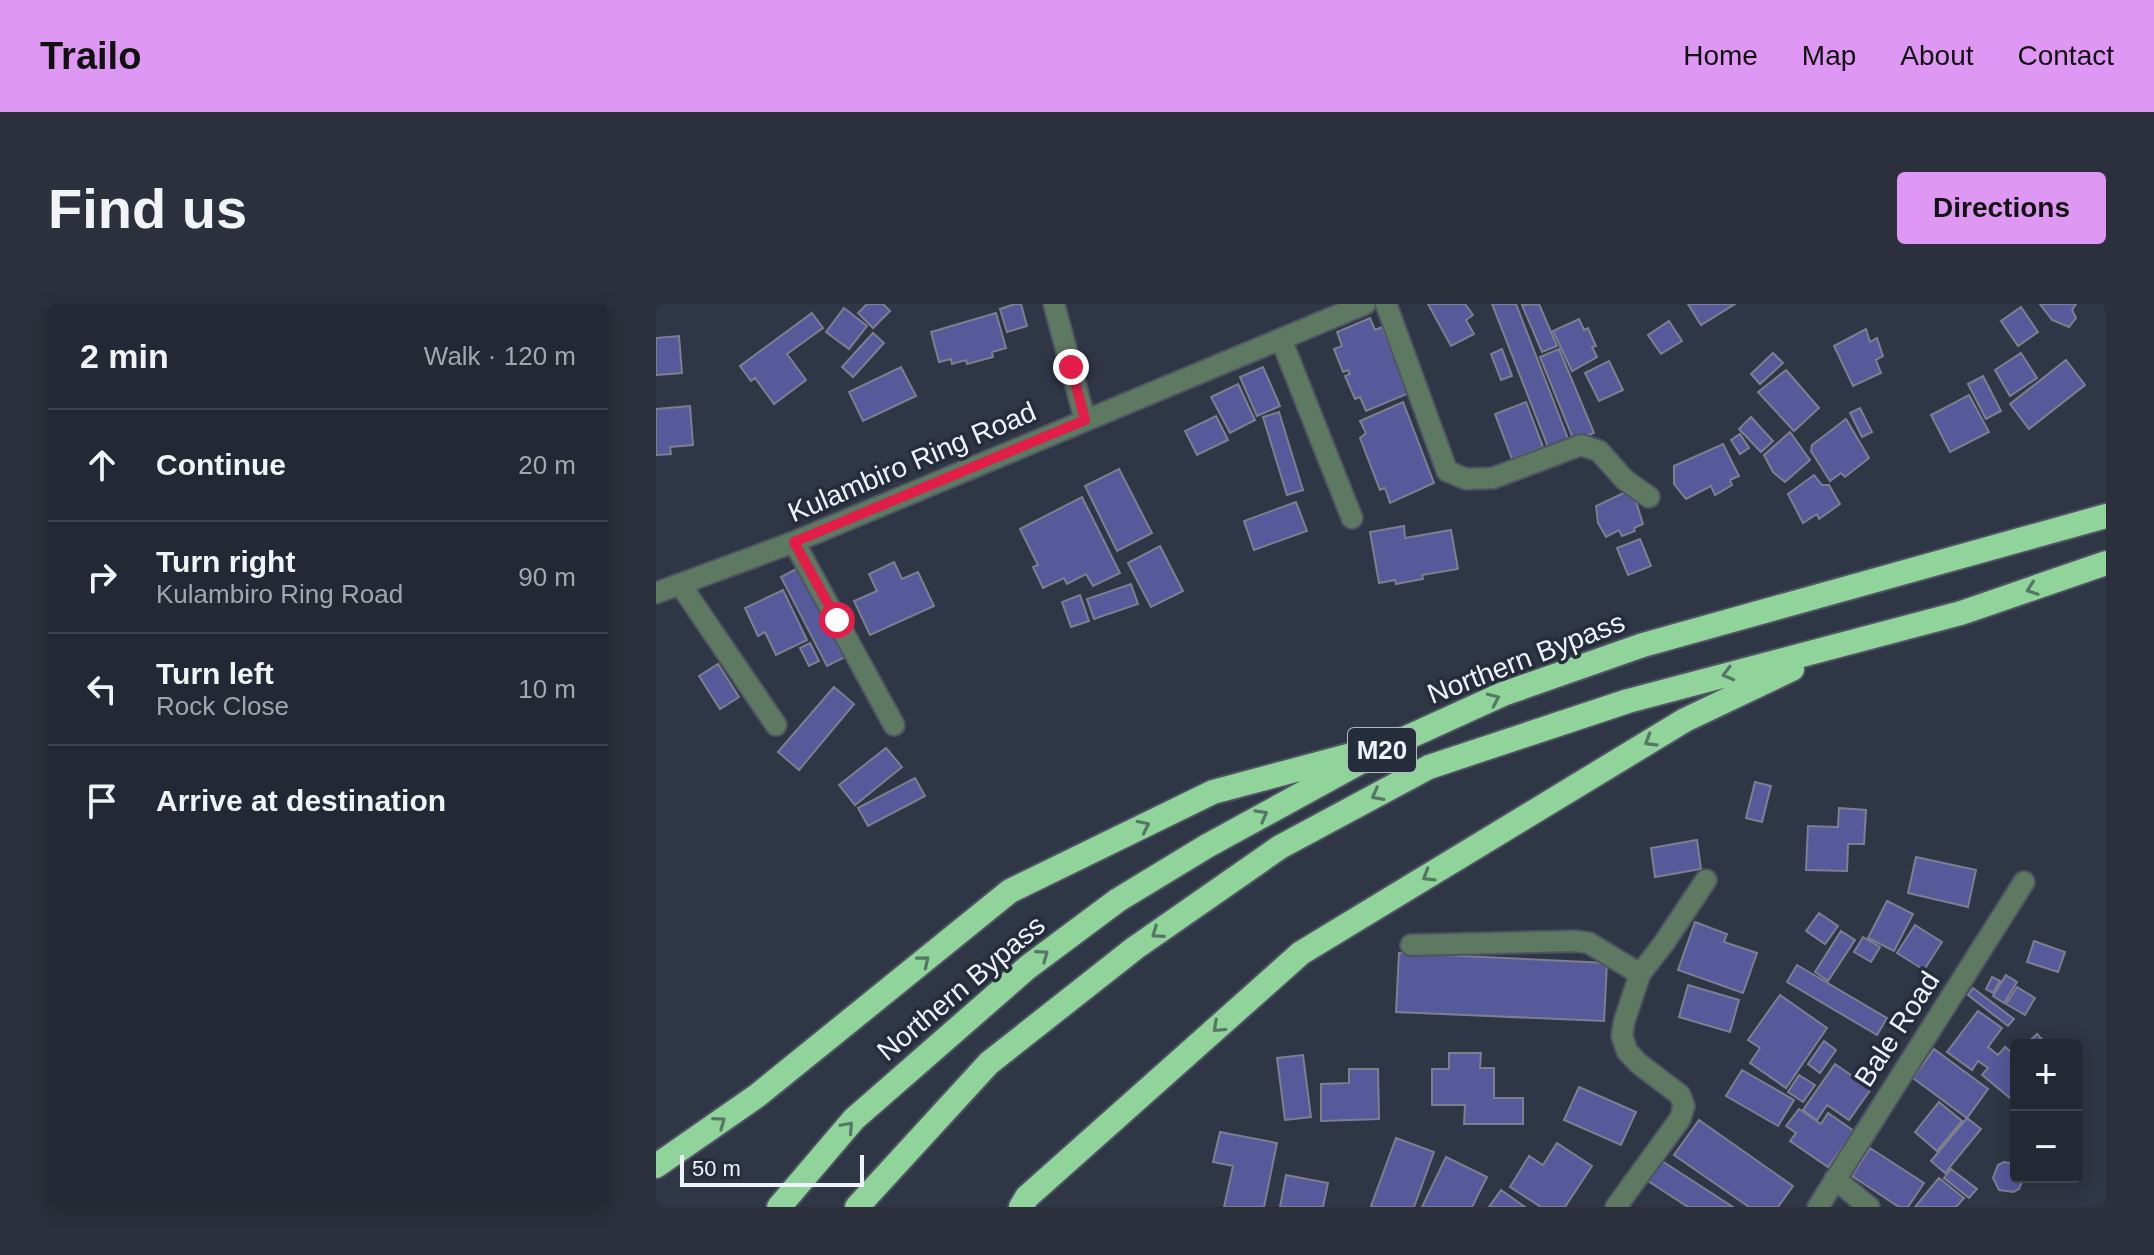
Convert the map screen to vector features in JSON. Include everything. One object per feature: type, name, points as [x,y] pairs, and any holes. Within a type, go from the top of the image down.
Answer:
[{"type":"highway","name":"Northern Bypass","points":[[779,1207],[854,1119],[1028,967],[1118,900],[1207,846],[1393,744],[1503,694],[1643,645],[2106,516]]},
{"type":"highway","name":"M20","points":[[857,1207],[989,1063],[1135,948],[1280,847],[1429,767],[1628,701],[1961,613],[2106,563]]},
{"type":"highway","points":[[1021,1207],[1027,1197],[1301,953],[1685,720],[1845,643]]},
{"type":"highway","points":[[656,1166],[758,1095],[1010,891],[1213,792],[1393,744]]},
{"type":"street","points":[[1054,304],[1085,420]]},
{"type":"street","name":"Kulambiro Ring Road","points":[[656,593],[794,542],[1365,304]]},
{"type":"street","points":[[1386,304],[1447,471],[1466,479],[1493,478],[1581,445],[1599,451],[1625,480],[1649,497]]},
{"type":"street","points":[[1281,339],[1352,518]]},
{"type":"street","points":[[794,542],[894,725]]},
{"type":"street","points":[[680,584],[776,725]]},
{"type":"street","points":[[1616,1207],[1680,1119],[1684,1106],[1680,1095],[1627,1051],[1622,1036],[1624,1022],[1640,974],[1706,880]]},
{"type":"street","name":"Bale Road","points":[[1818,1207],[2024,882]]},
{"type":"street","points":[[1411,945],[1576,941],[1589,943],[1640,974]]},
{"type":"street","points":[[1835,1179],[1869,1207]]},
{"type":"building","points":[[867,304],[883,304],[890,311],[873,328],[858,313]]},
{"type":"building","points":[[1021,304],[1027,326],[1007,332],[1000,309]]},
{"type":"building","points":[[1428,304],[1465,304],[1473,315],[1466,320],[1474,334],[1451,346]]},
{"type":"building","points":[[1492,304],[1516,304],[1570,444],[1550,452]]},
{"type":"building","points":[[1539,304],[1557,346],[1542,352],[1522,305]]},
{"type":"building","points":[[1688,304],[1735,304],[1701,325]]},
{"type":"building","points":[[2040,304],[2076,304],[2072,310],[2076,318],[2069,327],[2052,320]]},
{"type":"building","points":[[2021,307],[2038,332],[2018,346],[2001,321]]},
{"type":"building","points":[[844,308],[867,326],[849,349],[826,332]]},
{"type":"building","points":[[812,313],[823,328],[787,354],[806,380],[774,404],[755,378],[751,381],[740,366]]},
{"type":"building","points":[[996,313],[1006,348],[992,352],[993,357],[967,364],[966,360],[952,364],[951,359],[939,362],[931,332]]},
{"type":"building","points":[[1370,318],[1375,330],[1382,327],[1409,393],[1366,411],[1360,397],[1355,399],[1345,376],[1350,374],[1348,370],[1343,372],[1334,349],[1342,346],[1337,332]]},
{"type":"building","points":[[1579,319],[1584,330],[1588,328],[1597,357],[1572,371],[1553,331]]},
{"type":"building","points":[[1669,321],[1682,341],[1661,354],[1648,335]]},
{"type":"building","points":[[1866,329],[1870,342],[1877,338],[1883,356],[1876,360],[1881,373],[1853,386],[1834,346]]},
{"type":"building","points":[[873,333],[884,343],[853,377],[842,367]]},
{"type":"building","points":[[679,336],[682,373],[656,375],[656,338]]},
{"type":"building","points":[[1502,349],[1512,376],[1501,380],[1491,354]]},
{"type":"building","points":[[1559,349],[1594,433],[1574,441],[1540,357]]},
{"type":"building","points":[[1773,353],[1783,363],[1760,384],[1751,374]]},
{"type":"building","points":[[2021,353],[2037,378],[2010,396],[1995,370]]},
{"type":"building","points":[[2066,360],[2085,385],[2029,429],[2010,404]]},
{"type":"building","points":[[1609,361],[1623,390],[1599,401],[1585,373]]},
{"type":"building","points":[[901,367],[916,396],[863,421],[849,392]]},
{"type":"building","points":[[1263,367],[1280,406],[1257,416],[1240,377]]},
{"type":"building","points":[[1786,370],[1819,408],[1794,431],[1758,392]]},
{"type":"building","points":[[1983,376],[2001,411],[1986,419],[1968,384]]},
{"type":"building","points":[[1238,384],[1255,420],[1230,433],[1211,397]]},
{"type":"building","points":[[1969,395],[1989,432],[1950,452],[1931,415]]},
{"type":"building","points":[[1403,402],[1434,483],[1390,503],[1385,488],[1380,490],[1360,438],[1366,433],[1360,421]]},
{"type":"building","points":[[1526,402],[1543,447],[1512,459],[1495,414]]},
{"type":"building","points":[[690,406],[693,445],[670,447],[671,454],[656,455],[656,409]]},
{"type":"building","points":[[1860,408],[1872,432],[1862,437],[1850,413]]},
{"type":"building","points":[[1279,412],[1303,490],[1287,495],[1263,417]]},
{"type":"building","points":[[1216,416],[1228,440],[1197,455],[1185,431]]},
{"type":"building","points":[[1751,417],[1773,441],[1761,452],[1739,429]]},
{"type":"building","points":[[1846,419],[1869,458],[1845,477],[1841,473],[1830,481],[1811,451],[1812,445]]},
{"type":"building","points":[[1790,432],[1810,460],[1785,482],[1773,472],[1764,455]]},
{"type":"building","points":[[1740,434],[1749,448],[1740,454],[1731,440]]},
{"type":"building","points":[[1723,444],[1739,476],[1730,480],[1732,485],[1715,495],[1711,486],[1686,499],[1674,484],[1674,466]]},
{"type":"building","points":[[1119,469],[1152,533],[1117,551],[1085,486]]},
{"type":"building","points":[[1814,475],[1822,485],[1829,485],[1840,504],[1819,519],[1817,514],[1803,523],[1788,494]]},
{"type":"building","points":[[1632,489],[1643,524],[1622,536],[1619,530],[1606,537],[1598,523],[1596,506]]},
{"type":"building","points":[[1082,497],[1120,573],[1093,586],[1086,574],[1067,584],[1064,578],[1043,588],[1033,567],[1038,565],[1020,529]]},
{"type":"building","points":[[1296,502],[1307,531],[1254,550],[1244,521]]},
{"type":"building","points":[[1404,526],[1405,538],[1451,530],[1458,569],[1422,575],[1423,579],[1396,584],[1395,580],[1379,583],[1370,532]]},
{"type":"building","points":[[1640,539],[1651,566],[1628,575],[1617,548]]},
{"type":"building","points":[[1160,546],[1183,591],[1151,607],[1128,563]]},
{"type":"building","points":[[894,562],[902,579],[918,572],[934,606],[870,635],[854,601],[877,591],[869,574]]},
{"type":"building","points":[[798,568],[845,657],[827,666],[781,577]]},
{"type":"building","points":[[1131,584],[1138,604],[1094,619],[1087,599]]},
{"type":"building","points":[[783,590],[807,640],[776,655],[765,632],[758,636],[745,608]]},
{"type":"building","points":[[1080,595],[1089,621],[1071,627],[1062,602]]},
{"type":"building","points":[[810,643],[819,661],[809,666],[800,648]]},
{"type":"building","points":[[718,664],[739,697],[720,709],[699,676]]},
{"type":"building","points":[[834,687],[854,704],[799,770],[778,752]]},
{"type":"building","points":[[886,748],[902,767],[855,805],[839,785]]},
{"type":"building","points":[[915,778],[925,796],[868,826],[858,808]]},
{"type":"building","points":[[1755,782],[1771,786],[1762,822],[1746,818]]},
{"type":"building","points":[[1839,808],[1866,810],[1864,844],[1848,844],[1847,871],[1806,870],[1808,826],[1838,827]]},
{"type":"building","points":[[1697,840],[1701,869],[1655,877],[1651,848]]},
{"type":"building","points":[[1916,857],[1976,870],[1968,907],[1908,893]]},
{"type":"building","points":[[1887,901],[1913,914],[1894,951],[1868,938]]},
{"type":"building","points":[[1819,913],[1838,926],[1825,944],[1806,931]]},
{"type":"building","points":[[1695,922],[1727,934],[1724,942],[1757,953],[1743,993],[1678,970]]},
{"type":"building","points":[[1915,925],[1942,942],[1924,970],[1897,953]]},
{"type":"building","points":[[1841,931],[1855,940],[1828,981],[1815,972]]},
{"type":"building","points":[[1863,937],[1880,947],[1871,962],[1854,952]]},
{"type":"building","points":[[2034,941],[2065,952],[2058,972],[2027,962]]},
{"type":"building","points":[[1399,953],[1607,963],[1604,1021],[1396,1012]]},
{"type":"building","points":[[1797,965],[1887,1018],[1877,1035],[1787,982]]},
{"type":"building","points":[[2006,975],[2017,982],[2004,1003],[1993,996]]},
{"type":"building","points":[[1992,977],[2000,981],[1993,993],[1986,989]]},
{"type":"building","points":[[1688,985],[1739,1000],[1730,1032],[1679,1017]]},
{"type":"building","points":[[2017,987],[2035,998],[2025,1015],[2006,1004]]},
{"type":"building","points":[[1973,988],[2014,1019],[2008,1026],[1968,995]]},
{"type":"building","points":[[1780,995],[1827,1028],[1786,1088],[1750,1063],[1760,1048],[1748,1040]]},
{"type":"building","points":[[1978,1011],[2002,1028],[1988,1047],[1998,1055],[2005,1047],[2010,1051],[2010,1098],[1982,1075],[1988,1068],[1978,1061],[1972,1070],[1947,1052]]},
{"type":"building","points":[[1824,1041],[1836,1050],[1820,1073],[1808,1064]]},
{"type":"building","points":[[1934,1049],[1988,1089],[1967,1118],[1913,1078]]},
{"type":"building","points":[[1449,1053],[1481,1053],[1480,1068],[1494,1068],[1494,1098],[1523,1098],[1523,1124],[1464,1124],[1465,1105],[1432,1105],[1432,1069],[1449,1069]]},
{"type":"building","points":[[1303,1055],[1311,1117],[1285,1120],[1277,1058]]},
{"type":"building","points":[[1835,1064],[1871,1089],[1849,1120],[1827,1105],[1817,1120],[1803,1110]]},
{"type":"building","points":[[1349,1069],[1378,1069],[1379,1119],[1321,1121],[1321,1084],[1349,1083]]},
{"type":"building","points":[[1742,1070],[1794,1100],[1778,1126],[1726,1096]]},
{"type":"building","points":[[1799,1075],[1815,1085],[1803,1102],[1788,1092]]},
{"type":"building","points":[[1579,1087],[1636,1112],[1621,1145],[1564,1120]]},
{"type":"building","points":[[1939,1102],[1962,1121],[1937,1151],[1915,1132]]},
{"type":"building","points":[[1799,1109],[1821,1124],[1828,1113],[1854,1131],[1828,1167],[1790,1141],[1796,1133],[1786,1126]]},
{"type":"building","points":[[1967,1118],[1981,1129],[1945,1173],[1931,1161]]},
{"type":"building","points":[[1699,1120],[1793,1186],[1778,1207],[1749,1207],[1674,1155]]},
{"type":"building","points":[[1220,1132],[1277,1143],[1264,1207],[1224,1207],[1233,1166],[1213,1162]]},
{"type":"building","points":[[1396,1138],[1434,1152],[1414,1207],[1373,1207],[1371,1206]]},
{"type":"building","points":[[1557,1143],[1592,1166],[1565,1207],[1541,1207],[1510,1187],[1529,1156],[1543,1165]]},
{"type":"building","points":[[1870,1148],[1924,1183],[1908,1207],[1899,1207],[1852,1176]]},
{"type":"building","points":[[1446,1157],[1487,1177],[1472,1207],[1422,1207]]},
{"type":"building","points":[[1662,1161],[1733,1207],[1688,1207],[1648,1181]]},
{"type":"building","points":[[2010,1163],[2010,1183],[2022,1183],[2019,1189],[2013,1192],[1999,1190],[1993,1178],[1998,1165]]},
{"type":"building","points":[[1951,1169],[1977,1189],[1969,1198],[1944,1178]]},
{"type":"building","points":[[1286,1175],[1328,1183],[1323,1207],[1280,1207]]},
{"type":"building","points":[[1939,1178],[1964,1198],[1956,1207],[1915,1207]]},
{"type":"building","points":[[1501,1190],[1525,1207],[1489,1207]]},
{"type":"route","points":[[837,620],[794,542],[1085,420],[1071,367]]}]
